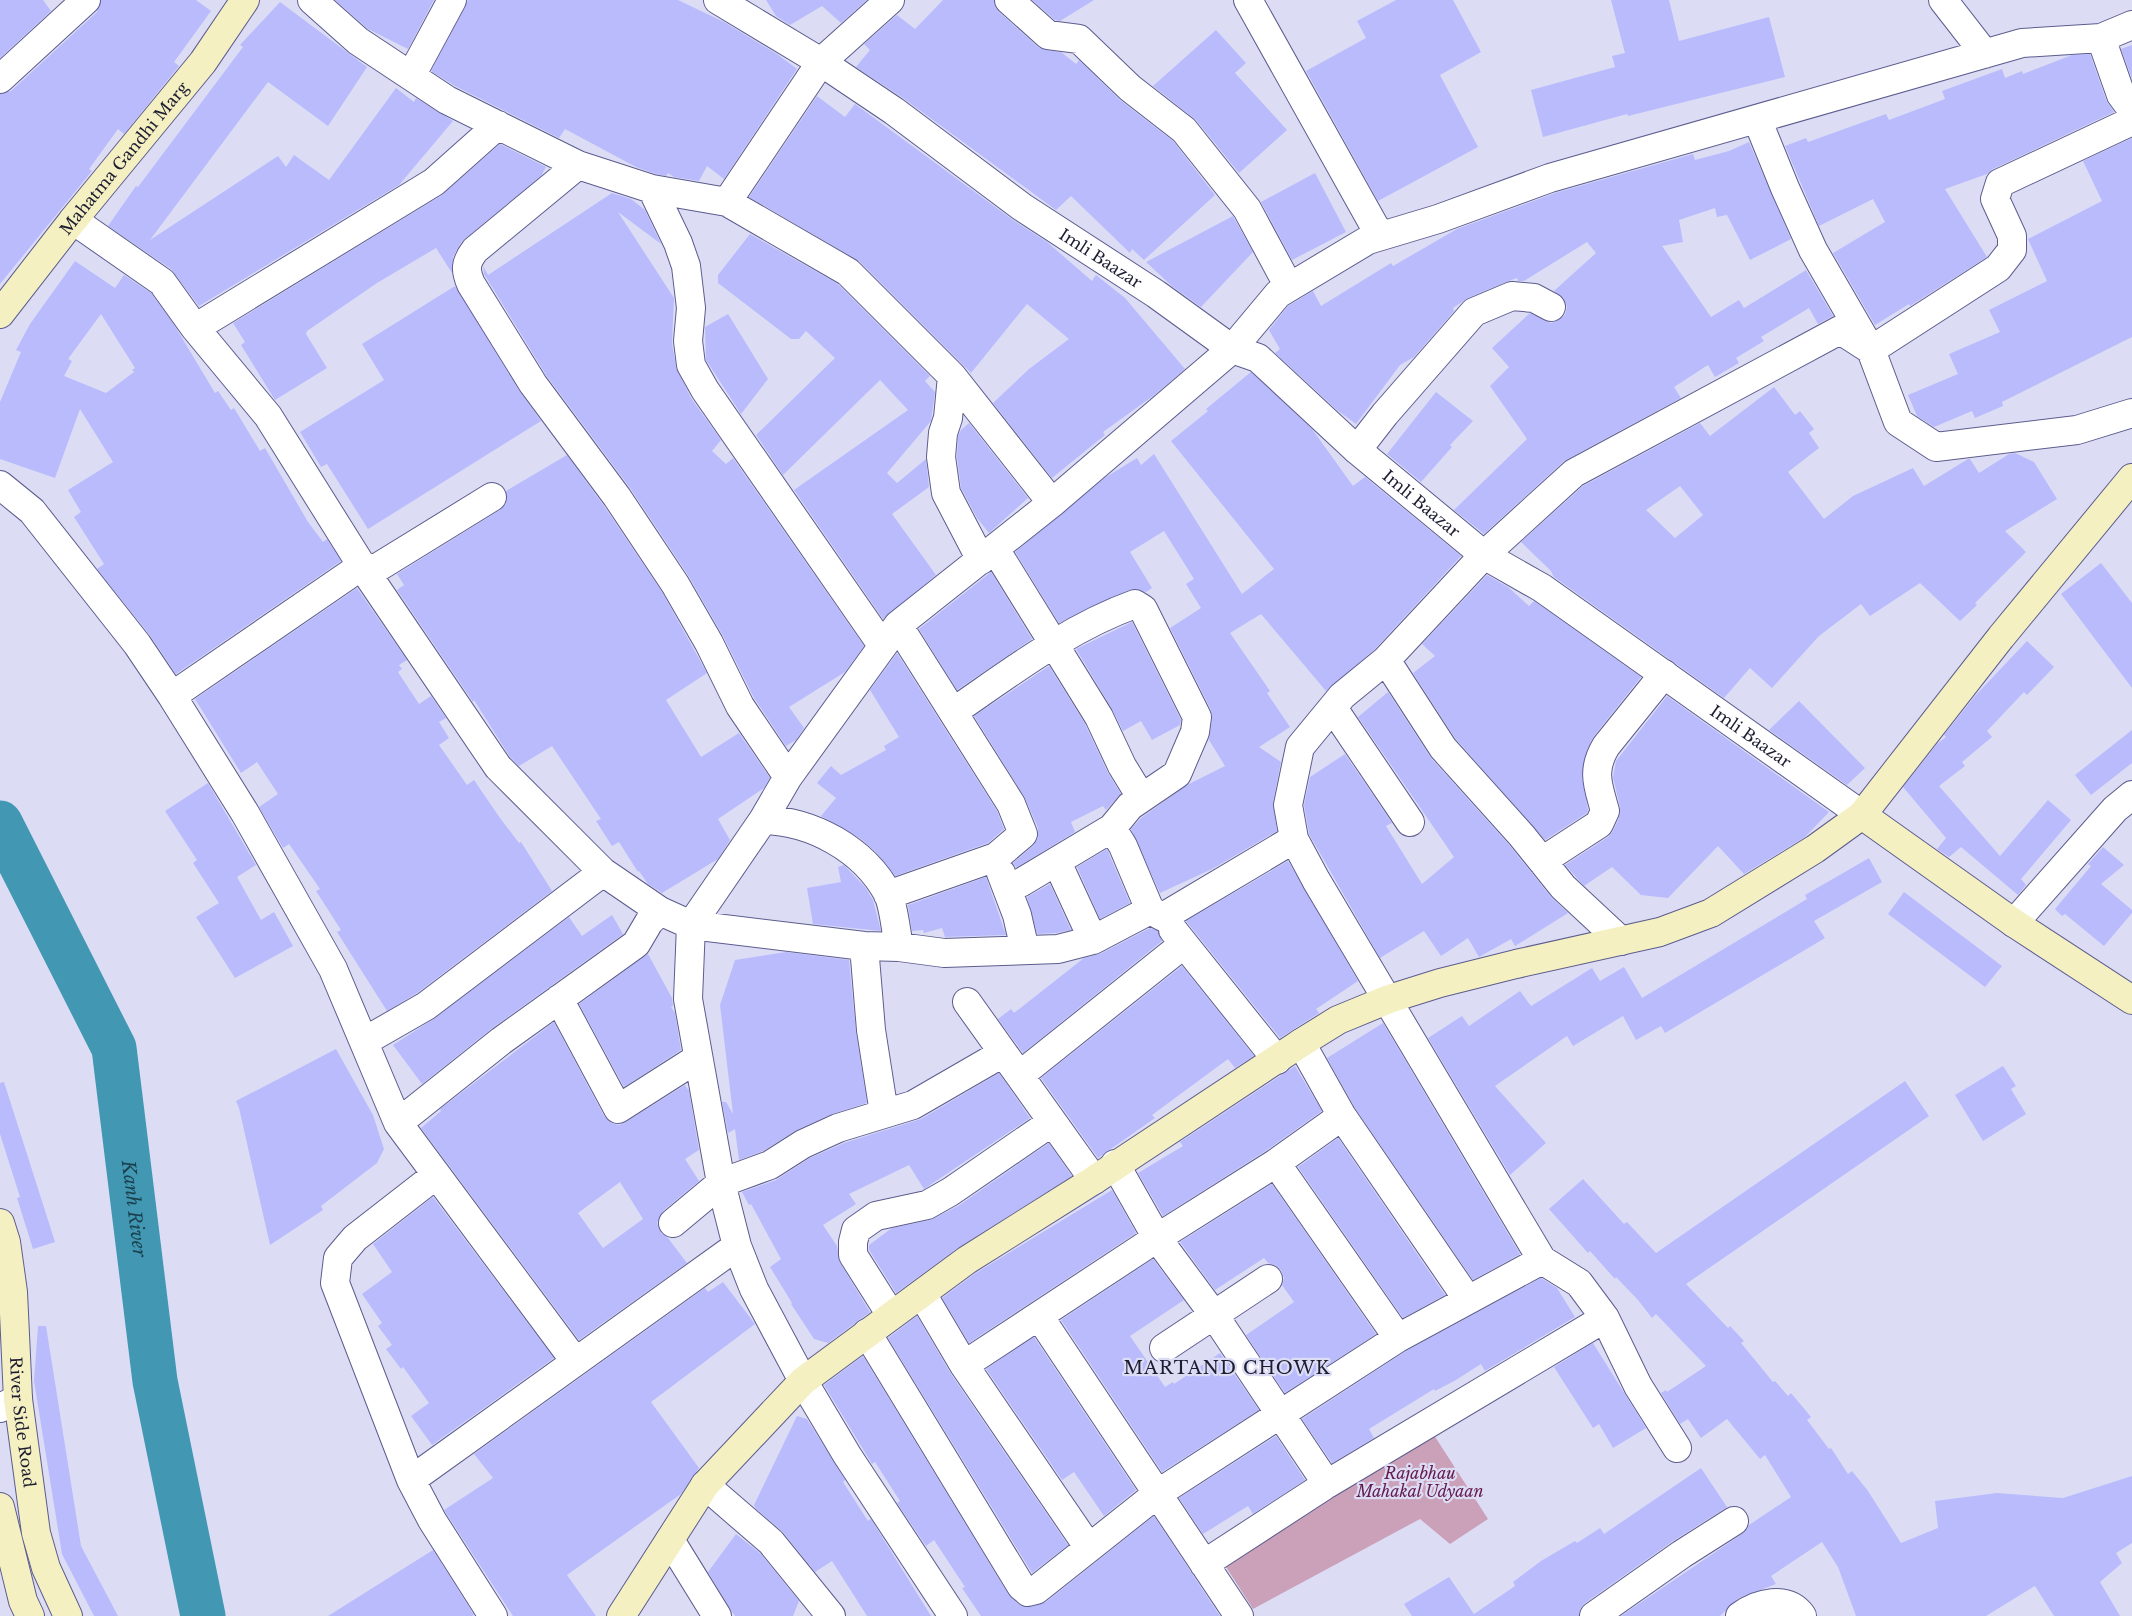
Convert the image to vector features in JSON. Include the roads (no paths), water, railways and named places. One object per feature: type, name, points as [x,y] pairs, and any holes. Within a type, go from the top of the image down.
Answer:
[{"type":"main road","name":"Mahatma Gandhi Marg","points":[[0,314],[73,220],[203,62],[245,0]]},
{"type":"main road","points":[[621,1616],[705,1485],[803,1380],[967,1260],[1301,1043],[1338,1020],[1389,999],[1440,983],[1516,964],[1660,932],[1711,913],[1815,849],[1862,815],[2001,637],[2132,478]]},
{"type":"main road","name":"Imli Baazar","points":[[1862,815],[2014,923],[2132,1000]]},
{"type":"main road","name":"River Side Road","points":[[0,1223],[6,1242],[13,1292],[9,1403],[36,1533],[46,1568],[68,1616]]},
{"type":"main road","points":[[0,1507],[23,1601],[30,1616]]},
{"type":"street","points":[[0,79],[86,0]]},
{"type":"street","points":[[312,0],[358,41],[447,100],[578,165],[652,189],[727,202],[848,272],[952,376],[1052,503]]},
{"type":"street","points":[[412,76],[452,0]]},
{"type":"street","name":"Imli Baazar","points":[[718,0],[738,7],[894,111],[1022,207],[1156,294],[1232,348],[1258,358],[1357,450],[1484,555],[1542,588],[1862,815]]},
{"type":"street","points":[[727,202],[821,62],[890,0]]},
{"type":"street","points":[[1009,0],[1048,35],[1079,39],[1130,88],[1184,130],[1246,209],[1288,287]]},
{"type":"street","points":[[1248,0],[1380,236]]},
{"type":"street","points":[[1943,0],[1985,54]]},
{"type":"street","points":[[954,1616],[852,1463],[803,1380],[754,1289],[738,1246],[721,1183],[688,999],[691,925],[763,820],[788,777],[890,635],[1052,503],[1232,348],[1278,294],[1368,240],[1438,219],[1550,178],[2022,43],[2101,38],[2132,25]]},
{"type":"street","points":[[2101,38],[2122,96],[2132,110]]},
{"type":"street","points":[[1757,118],[1784,188],[1814,250],[1871,350],[1898,422],[1936,447],[2077,430],[2132,413]]},
{"type":"street","points":[[1871,350],[1998,268],[2008,256],[2012,250],[2012,236],[1996,199],[2000,183],[2132,121]]},
{"type":"street","points":[[196,328],[434,182],[498,125]]},
{"type":"street","points":[[578,165],[475,250],[468,260],[466,271],[471,284],[532,384],[617,497],[675,584],[709,643],[740,706],[788,777]]},
{"type":"street","points":[[652,189],[678,243],[686,266],[691,308],[688,341],[691,365],[705,390],[890,635],[953,712],[1011,804],[1020,824],[1023,834],[996,857],[888,895]]},
{"type":"street","points":[[73,220],[162,282],[196,328],[268,416],[365,570],[498,767],[603,872],[660,912],[691,925],[864,946],[899,947],[944,953],[1058,950],[1093,940],[1156,914],[1294,839]]},
{"type":"street","points":[[1357,450],[1385,414],[1474,312],[1512,296],[1534,298],[1551,307]]},
{"type":"street","points":[[1677,1448],[1638,1386],[1605,1318],[1579,1283],[1542,1260],[1389,999],[1316,880],[1294,839],[1288,805],[1300,747],[1342,696],[1386,660],[1484,555],[1574,473],[1840,330],[1871,350]]},
{"type":"street","points":[[952,376],[948,418],[943,433],[941,457],[946,493],[1054,644],[1099,717],[1122,766],[1141,797]]},
{"type":"street","points":[[0,485],[32,511],[137,644],[172,696],[245,813],[333,969],[398,1123],[574,1361]]},
{"type":"street","points":[[172,696],[365,570],[492,497]]},
{"type":"street","points":[[953,712],[1054,644],[1135,604],[1143,609],[1197,717],[1195,732],[1177,774],[1141,797],[1122,814],[1112,828],[1057,862],[1008,889]]},
{"type":"street","points":[[1386,660],[1443,748],[1563,887],[1621,941]]},
{"type":"street","points":[[1542,861],[1599,824],[1605,811],[1597,781],[1598,759],[1606,746],[1664,674]]},
{"type":"street","points":[[1333,708],[1410,822]]},
{"type":"street","points":[[2014,923],[2115,809],[2132,795]]},
{"type":"street","points":[[763,820],[785,820],[832,838],[862,859],[888,895],[899,947]]},
{"type":"street","points":[[1112,828],[1123,846],[1156,914],[1184,944],[1277,1060]]},
{"type":"street","points":[[996,857],[1008,889],[1025,950]]},
{"type":"street","points":[[1057,862],[1093,940]]},
{"type":"street","points":[[365,1041],[406,1015],[426,1006],[603,872]]},
{"type":"street","points":[[398,1123],[501,1041],[636,944],[649,922],[660,912]]},
{"type":"street","points":[[1020,1075],[1184,944]]},
{"type":"street","points":[[864,946],[871,1030],[884,1113]]},
{"type":"street","points":[[559,999],[618,1109],[698,1058]]},
{"type":"street","points":[[967,1002],[1052,1122],[1105,1172],[1157,1238],[1214,1315],[1327,1484]]},
{"type":"street","points":[[1301,1043],[1342,1116],[1468,1300]]},
{"type":"street","points":[[673,1223],[721,1183],[770,1165],[820,1136],[884,1113],[913,1105],[1003,1053]]},
{"type":"street","points":[[964,1365],[1157,1238],[1276,1163],[1342,1116]]},
{"type":"street","points":[[891,1315],[853,1255],[853,1242],[856,1230],[876,1216],[927,1205],[950,1192],[1052,1122]]},
{"type":"street","points":[[1276,1163],[1398,1338]]},
{"type":"street","points":[[436,1175],[355,1238],[338,1258],[335,1283],[412,1480],[432,1520],[492,1616]]},
{"type":"street","points":[[412,1480],[574,1361],[738,1246]]},
{"type":"street","points":[[867,1333],[1021,1586],[1028,1592],[1036,1590],[1157,1494],[1398,1338],[1542,1260]]},
{"type":"street","points":[[1164,1348],[1268,1279]]},
{"type":"street","points":[[922,1294],[964,1365],[1089,1548]]},
{"type":"street","points":[[1039,1316],[1239,1616]]},
{"type":"street","points":[[1204,1564],[1327,1484],[1605,1318]]},
{"type":"street","points":[[705,1485],[771,1542],[831,1616]]},
{"type":"street","points":[[1594,1616],[1682,1554],[1734,1521]]},
{"type":"street","points":[[670,1540],[717,1616]]},
{"type":"street","points":[[1740,1616],[1771,1602],[1797,1608],[1802,1616]]},
{"type":"waterway","name":"Kanh River","points":[[0,823],[114,1048],[155,1381],[203,1616]]},
{"type":"district","name":"MARTAND CHOWK","points":[[1227,1368]]},
{"type":"park label","name":"Rajabhau Mahakal Udyaan","points":[[1420,1482]]}]
